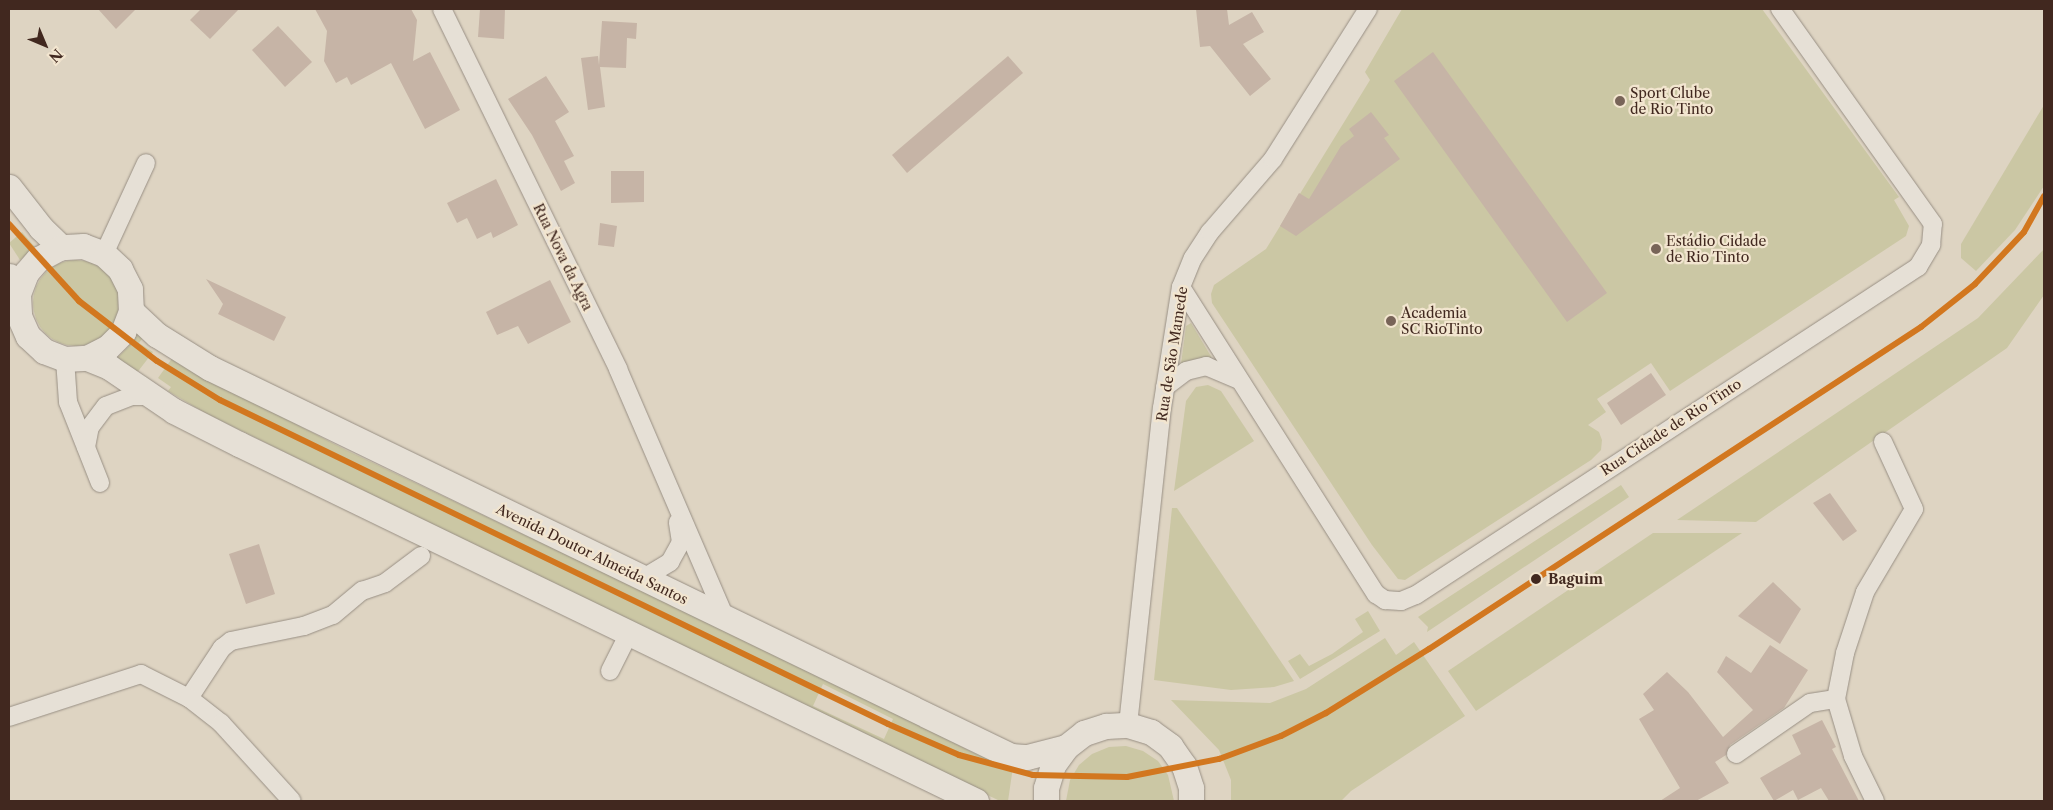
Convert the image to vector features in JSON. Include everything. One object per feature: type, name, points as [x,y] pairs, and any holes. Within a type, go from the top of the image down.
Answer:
[{"type":"main road","points":[[9,187],[41,228],[61,247]]},
{"type":"main road","points":[[76,358],[114,342],[123,332],[130,311],[127,282],[120,269],[104,254],[83,246],[61,247],[38,259],[13,285],[19,316],[28,336],[44,351],[109,367],[153,396],[239,444],[976,801]]},
{"type":"main road","name":"Avenida Doutor Almeida Santos","points":[[130,311],[157,335],[210,368],[642,579],[725,617],[1011,756],[1027,757],[1066,747]]},
{"type":"main road","points":[[1046,801],[1046,788],[1053,766],[1066,747],[1092,731],[1106,726],[1128,726],[1151,732],[1170,746],[1184,766],[1191,788],[1191,801]]},
{"type":"street","name":"Rua Nova da Agra","points":[[442,9],[618,369],[725,617]]},
{"type":"street","name":"Rua de São Mamede","points":[[1128,726],[1165,386],[1181,288],[1193,258],[1210,232],[1273,159],[1368,9]]},
{"type":"street","name":"Rua Cidade de Rio Tinto","points":[[1181,288],[1237,379],[1376,594],[1385,600],[1401,601],[1416,595],[1918,267],[1931,245],[1933,224],[1780,9]]},
{"type":"street","points":[[104,254],[146,163]]},
{"type":"street","points":[[76,358],[67,395],[100,483]]},
{"type":"street","points":[[1165,386],[1186,371],[1206,366],[1237,379]]},
{"type":"street","points":[[86,446],[90,427],[106,406],[132,396],[153,396]]},
{"type":"street","points":[[1875,801],[1853,756],[1836,699],[1845,653],[1865,592],[1905,528],[1914,508],[1883,442]]},
{"type":"street","name":"Rua Nova da Agra","points":[[642,579],[670,562],[681,542],[677,509]]},
{"type":"street","points":[[189,698],[222,648],[231,641],[304,626],[333,615],[362,591],[385,583],[421,556]]},
{"type":"street","points":[[610,671],[629,632]]},
{"type":"street","points":[[9,717],[141,674],[189,698],[221,724],[292,801]]},
{"type":"street","points":[[1736,754],[1810,703],[1836,699]]},
{"type":"shaded area","points":[[1402,9],[1762,9],[1899,197],[1894,200],[1909,226],[1906,236],[1670,391],[1651,363],[1597,399],[1606,412],[1588,425],[1599,432],[1602,440],[1601,450],[1591,460],[1405,580],[1398,579],[1372,545],[1212,303],[1211,294],[1214,285],[1266,249],[1370,80],[1365,72]]},
{"type":"shaded area","points":[[2044,105],[2044,186],[2015,230],[1976,271],[1961,258],[1961,244]]},
{"type":"shaded area","points":[[22,232],[35,247],[20,260],[9,243]]},
{"type":"shaded area","points":[[2044,249],[2044,295],[2007,348],[1756,522],[1677,520],[1978,318]]},
{"type":"shaded area","points":[[68,260],[84,260],[93,263],[107,272],[116,286],[119,303],[116,320],[107,334],[93,343],[84,346],[68,346],[52,339],[40,327],[33,311],[33,295],[40,279],[52,267]]},
{"type":"shaded area","points":[[1191,323],[1212,360],[1181,364],[1186,326]]},
{"type":"shaded area","points":[[138,331],[144,336],[139,343],[153,352],[136,374],[116,359],[129,346]]},
{"type":"shaded area","points":[[173,357],[213,381],[346,450],[826,678],[978,755],[1013,767],[1008,801],[1000,801],[810,710],[205,413],[168,391],[171,387],[158,378]],"holes":[[[823,684],[893,719],[884,739],[813,706]]]},
{"type":"shaded area","points":[[1208,385],[1221,391],[1254,441],[1174,491],[1186,401],[1196,387]]},
{"type":"shaded area","points":[[1621,485],[1629,497],[1427,632],[1428,627],[1418,617]]},
{"type":"shaded area","points":[[1172,508],[1177,508],[1294,681],[1274,687],[1231,690],[1154,680]]},
{"type":"shaded area","points":[[1653,533],[1742,533],[1476,711],[1448,671]]},
{"type":"shaded area","points":[[1368,611],[1380,631],[1300,679],[1288,661],[1300,654],[1309,666],[1332,654],[1363,632],[1355,619]]},
{"type":"shaded area","points":[[1385,638],[1396,655],[1414,642],[1465,716],[1351,791],[1341,801],[1231,801],[1231,780],[1219,750],[1171,700],[1270,703],[1306,689]]},
{"type":"shaded area","points":[[1126,746],[1143,751],[1158,761],[1168,775],[1174,801],[1066,801],[1070,780],[1079,765],[1092,754],[1109,747]]},
{"type":"building","points":[[98,9],[136,9],[116,29]]},
{"type":"building","points":[[201,9],[239,9],[210,39],[190,20]]},
{"type":"building","points":[[315,9],[411,9],[417,20],[413,61],[430,52],[460,110],[425,129],[391,63],[351,85],[347,77],[336,83],[324,61],[327,31]]},
{"type":"building","points":[[480,9],[505,9],[504,39],[478,37]]},
{"type":"building","points":[[1196,9],[1227,9],[1229,25],[1252,12],[1264,32],[1243,44],[1271,79],[1250,96],[1210,46],[1200,47]]},
{"type":"building","points":[[602,21],[637,23],[636,39],[627,38],[626,68],[600,67],[605,107],[588,110],[581,58],[598,56],[599,65]]},
{"type":"building","points":[[278,26],[312,62],[285,87],[252,50]]},
{"type":"building","points":[[1433,52],[1607,293],[1567,322],[1394,81]]},
{"type":"building","points":[[1008,56],[1023,73],[907,173],[892,155]]},
{"type":"building","points":[[546,76],[569,112],[555,121],[574,156],[564,161],[575,183],[561,191],[532,135],[508,99]]},
{"type":"building","points":[[1371,112],[1389,135],[1384,138],[1400,159],[1296,236],[1280,226],[1299,193],[1309,199],[1341,146],[1354,136],[1349,129]]},
{"type":"building","points":[[611,171],[644,171],[644,202],[611,203]]},
{"type":"building","points":[[496,179],[518,225],[493,238],[491,232],[477,239],[467,218],[457,223],[447,203]]},
{"type":"building","points":[[600,223],[617,226],[614,247],[598,245]]},
{"type":"building","points":[[206,279],[286,317],[274,341],[218,314],[223,304]]},
{"type":"building","points":[[550,280],[571,322],[528,344],[518,326],[497,335],[486,312]]},
{"type":"building","points":[[1651,373],[1666,395],[1621,425],[1607,403]]},
{"type":"building","points":[[1830,493],[1857,531],[1843,541],[1813,503]]},
{"type":"building","points":[[259,544],[275,594],[246,604],[229,554]]},
{"type":"building","points":[[1773,582],[1801,609],[1780,644],[1738,616]]},
{"type":"building","points":[[1770,645],[1808,670],[1784,708],[1730,745],[1726,755],[1715,762],[1729,783],[1696,801],[1660,801],[1680,788],[1639,719],[1654,710],[1643,694],[1667,672],[1688,692],[1723,737],[1753,710],[1717,672],[1726,656],[1751,673]]},
{"type":"building","points":[[1822,720],[1836,747],[1832,749],[1859,801],[1829,801],[1821,788],[1798,800],[1793,790],[1774,801],[1760,778],[1801,754],[1792,735]]},
{"type":"transit line","points":[[9,224],[79,301],[157,361],[220,400],[888,724],[959,755],[1033,775],[1127,777],[1219,759],[1281,736],[1326,713],[1429,649],[1921,327],[1975,284],[2024,232],[2044,196]]},
{"type":"place","name":"Sport Clube de Rio Tinto","points":[[1620,101]]},
{"type":"place","name":"Estádio Cidade de Rio Tinto","points":[[1656,249]]},
{"type":"place","name":"Academia SC RioTinto","points":[[1391,321]]},
{"type":"place","name":"Baguim","points":[[1536,579]]}]
